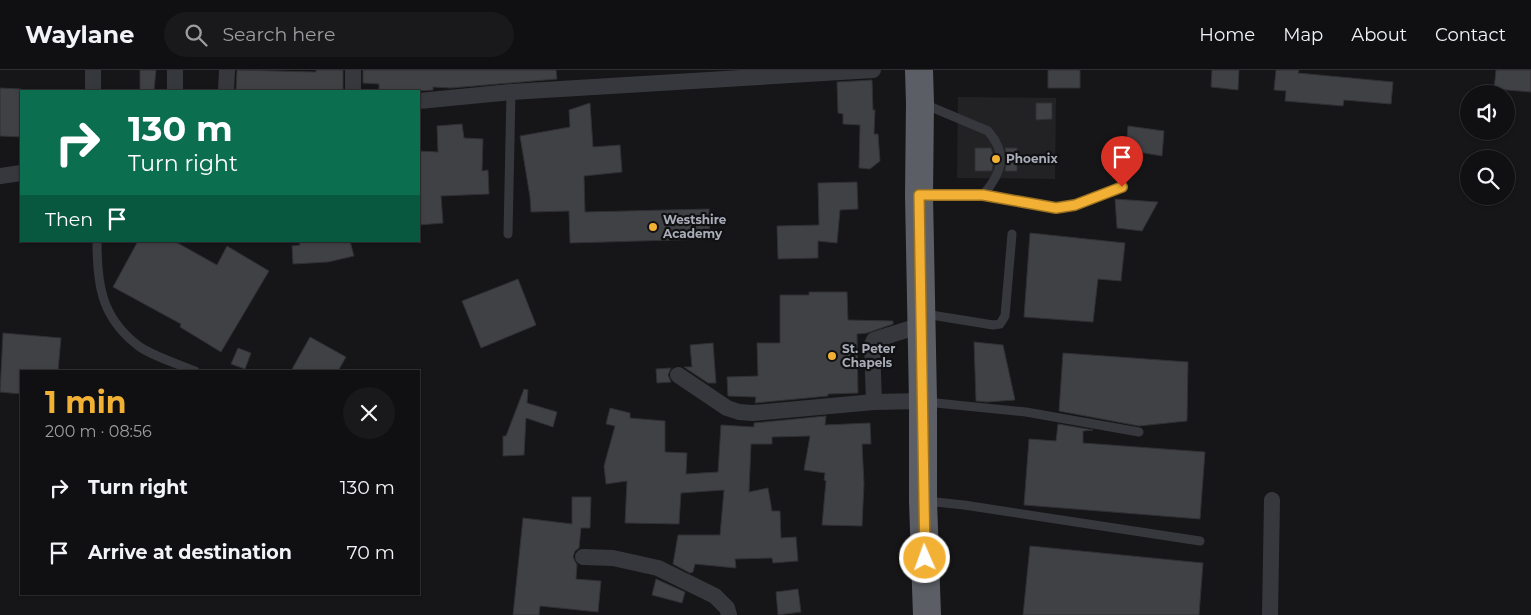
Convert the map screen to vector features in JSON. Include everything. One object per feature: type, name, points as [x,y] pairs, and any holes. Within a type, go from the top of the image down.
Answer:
[{"type":"highway","points":[[919,70],[923,501],[927,615]]},
{"type":"street","points":[[93,70],[93,90]]},
{"type":"street","points":[[175,70],[175,90]]},
{"type":"street","points":[[226,90],[227,70]]},
{"type":"street","points":[[353,70],[353,90]]},
{"type":"street","points":[[420,101],[723,75],[873,70]]},
{"type":"street","points":[[0,176],[20,173]]},
{"type":"street","points":[[874,402],[872,345],[874,340],[922,319]]},
{"type":"street","points":[[678,375],[727,408],[739,412],[754,413],[874,402],[923,401]]},
{"type":"street","points":[[1270,615],[1272,500]]},
{"type":"street","points":[[583,557],[613,558],[658,568],[715,596],[726,608],[729,615]]},
{"type":"lane","points":[[508,234],[512,92]]},
{"type":"lane","points":[[920,103],[988,131],[993,137],[999,151],[1000,167],[994,183],[983,195]]},
{"type":"lane","points":[[919,195],[983,195],[1056,208],[1083,203],[1122,187]]},
{"type":"lane","points":[[922,319],[1000,324],[1005,316],[1012,234]]},
{"type":"lane","points":[[97,242],[97,266],[102,299],[116,325],[137,345],[193,370]]},
{"type":"lane","points":[[923,401],[1026,412],[1139,432]]},
{"type":"lane","points":[[923,501],[964,505],[1200,541]]},
{"type":"shaded area","points":[[958,97],[1056,98],[1055,179],[957,178]]},
{"type":"building","points":[[140,70],[156,70],[154,90],[140,90]]},
{"type":"building","points":[[237,70],[316,72],[316,70],[343,70],[343,90],[236,90]]},
{"type":"building","points":[[363,70],[556,70],[557,79],[451,88],[433,87],[433,90],[420,91],[379,90],[379,84],[363,83]]},
{"type":"building","points":[[1048,70],[1080,70],[1080,88],[1048,88]]},
{"type":"building","points":[[1212,70],[1239,70],[1238,90],[1211,87]]},
{"type":"building","points":[[1276,70],[1299,70],[1298,73],[1393,82],[1391,104],[1344,100],[1343,106],[1285,101],[1286,91],[1274,90]]},
{"type":"building","points":[[1496,70],[1531,70],[1531,92],[1515,91],[1515,85],[1494,85]]},
{"type":"building","points":[[872,80],[873,110],[875,110],[874,134],[878,134],[880,161],[870,169],[859,168],[860,125],[843,124],[843,114],[838,113],[837,82]]},
{"type":"building","points":[[0,88],[21,89],[20,137],[0,136]]},
{"type":"building","points":[[590,103],[593,147],[620,145],[622,172],[584,176],[585,212],[709,209],[710,239],[570,243],[569,211],[531,212],[520,136],[570,127],[569,110]]},
{"type":"building","points":[[1036,103],[1052,103],[1052,119],[1036,120]]},
{"type":"building","points":[[462,124],[464,138],[483,139],[482,171],[488,170],[489,194],[441,196],[443,223],[420,225],[420,151],[438,152],[437,126]]},
{"type":"building","points":[[1128,126],[1164,131],[1162,156],[1126,150]]},
{"type":"building","points":[[975,148],[991,148],[994,157],[992,171],[975,171]]},
{"type":"building","points":[[1005,148],[1017,148],[1017,171],[1005,171],[1007,156]]},
{"type":"building","points":[[857,182],[858,209],[840,210],[837,243],[818,241],[818,258],[778,259],[777,226],[819,225],[818,183]]},
{"type":"building","points":[[1115,199],[1158,202],[1142,231],[1117,228]]},
{"type":"building","points":[[1030,233],[1125,243],[1121,281],[1098,279],[1093,322],[1024,317]]},
{"type":"building","points":[[137,242],[176,242],[217,265],[227,246],[269,271],[221,352],[180,327],[181,324],[113,287]]},
{"type":"building","points":[[299,242],[350,242],[354,256],[328,262],[293,264],[292,246],[300,245]]},
{"type":"building","points":[[518,279],[536,325],[481,348],[462,301]]},
{"type":"building","points":[[809,292],[847,292],[848,320],[893,321],[893,324],[867,333],[857,334],[858,393],[828,394],[828,396],[755,403],[756,397],[728,396],[727,377],[758,376],[757,343],[780,343],[780,295],[809,295]]},
{"type":"building","points":[[3,333],[61,338],[58,370],[20,370],[20,394],[0,392]]},
{"type":"building","points":[[310,337],[346,357],[339,370],[292,370]]},
{"type":"building","points":[[974,342],[1003,345],[1015,400],[976,401]]},
{"type":"building","points":[[713,343],[716,383],[708,383],[684,367],[692,367],[690,345]]},
{"type":"building","points":[[238,348],[251,353],[245,369],[231,364]]},
{"type":"building","points":[[1063,353],[1188,362],[1187,421],[1139,426],[1059,411]]},
{"type":"building","points":[[671,368],[668,375],[671,382],[657,383],[656,369]]},
{"type":"building","points":[[524,389],[528,390],[527,403],[557,412],[553,427],[526,418],[524,455],[503,456],[503,436],[506,436]]},
{"type":"building","points":[[610,408],[630,413],[630,418],[665,421],[665,452],[687,453],[686,474],[718,472],[721,425],[754,427],[754,423],[826,416],[825,425],[870,423],[871,444],[862,444],[864,484],[862,526],[822,525],[825,473],[804,470],[810,436],[772,437],[772,444],[751,444],[749,492],[768,488],[772,511],[780,511],[781,538],[796,537],[798,561],[773,563],[772,558],[735,559],[736,568],[695,564],[693,572],[690,573],[673,564],[678,535],[720,535],[724,490],[681,493],[679,524],[625,523],[627,481],[606,484],[604,466],[615,426],[606,424]]},
{"type":"building","points":[[1058,424],[1093,430],[1083,431],[1083,443],[1205,452],[1200,519],[1024,505],[1029,439],[1056,441]]},
{"type":"building","points":[[572,497],[591,497],[590,528],[581,528],[579,548],[575,551],[573,557],[577,565],[576,579],[601,581],[598,612],[540,606],[539,615],[513,615],[523,518],[572,524]]},
{"type":"building","points":[[1030,546],[1203,563],[1199,615],[1023,615]]},
{"type":"building","points":[[656,579],[685,592],[682,603],[652,595]]},
{"type":"building","points":[[798,589],[801,612],[778,615],[776,592]]},
{"type":"place","name":"Phoenix","points":[[996,159]]},
{"type":"place","name":"Westshire Academy","points":[[653,227]]},
{"type":"place","name":"St. Peter Chapels","points":[[832,356]]},
{"type":"route","points":[[925,558],[919,195],[983,195],[1056,208],[1091,200],[1122,187]]}]
